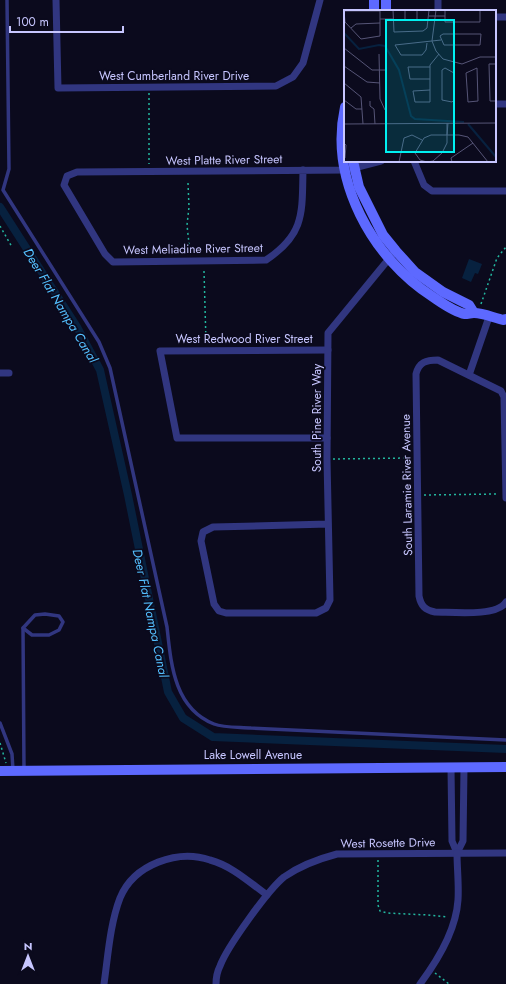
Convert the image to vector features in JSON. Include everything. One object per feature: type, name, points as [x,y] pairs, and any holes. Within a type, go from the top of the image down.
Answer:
[{"type":"street","name":"West Cumberland River Drive","points":[[56,0],[58,88],[276,86],[293,78],[303,63],[320,0]]},
{"type":"street","points":[[344,114],[341,135],[342,156],[344,158]]},
{"type":"street","name":"West Platte River Street","points":[[67,176],[77,172],[303,170],[351,166],[375,162]]},
{"type":"street","points":[[414,162],[424,185],[432,191],[506,191]]},
{"type":"street","points":[[351,166],[356,206],[369,231],[393,254],[406,277],[447,306],[466,314],[476,313],[505,322]]},
{"type":"street","name":"West Meliadine River Street","points":[[67,176],[64,186],[105,254],[113,262],[266,260],[282,249],[298,226],[302,216],[303,170]]},
{"type":"street","name":"South Pine River Way","points":[[328,524],[213,527],[203,532],[200,541],[214,604],[219,611],[226,614],[316,613],[326,608],[330,600],[327,459],[328,333],[393,254]]},
{"type":"street","points":[[489,317],[469,375],[501,391],[504,397],[506,498]]},
{"type":"street","name":"West Redwood River Street","points":[[327,438],[177,438],[160,351],[328,350]]},
{"type":"street","name":"South Laramie River Avenue","points":[[469,375],[438,360],[429,360],[422,363],[416,374],[419,596],[424,608],[435,612],[491,612],[505,604]]},
{"type":"street","points":[[0,373],[9,373]]},
{"type":"street","name":"Lake Lowell Avenue","points":[[7,771],[506,767]]},
{"type":"street","points":[[420,984],[431,970],[446,944],[458,901],[457,853],[452,841],[451,768]]},
{"type":"street","points":[[457,853],[463,841],[464,768]]},
{"type":"street","name":"West Rosette Drive","points":[[216,984],[220,966],[227,952],[267,895],[283,878],[314,860],[337,854],[506,853]]},
{"type":"street","points":[[104,984],[115,913],[121,896],[133,880],[147,867],[169,858],[190,856],[211,860],[235,871],[267,895]]},
{"type":"lane","points":[[7,0],[9,169],[4,190],[91,329],[110,368],[167,627],[171,662],[177,686],[183,699],[196,714],[214,725],[506,740]]},
{"type":"lane","points":[[23,628],[32,635],[50,635],[59,630],[63,622],[59,616],[44,614],[35,616],[23,628],[24,770]]},
{"type":"lane","points":[[0,723],[12,754],[7,771]]},
{"type":"path","points":[[149,87],[149,172]]},
{"type":"path","points":[[188,183],[189,207],[187,225],[190,254]]},
{"type":"path","points":[[0,226],[12,247]]},
{"type":"path","points":[[476,313],[497,258],[506,247]]},
{"type":"path","points":[[204,271],[206,342]]},
{"type":"path","points":[[327,459],[417,458]]},
{"type":"path","points":[[418,495],[506,494]]},
{"type":"path","points":[[0,744],[7,771]]},
{"type":"path","points":[[378,854],[378,905],[380,911],[386,913],[428,914],[454,919]]},
{"type":"path","points":[[431,970],[449,984]]},
{"type":"water","points":[[469,259],[482,264],[478,274],[475,273],[471,282],[462,278]]},
{"type":"waterway","name":"Deer Flat Nampa Canal","points":[[0,207],[77,327],[100,370],[128,495],[168,692],[183,718],[213,737],[506,749]]}]
